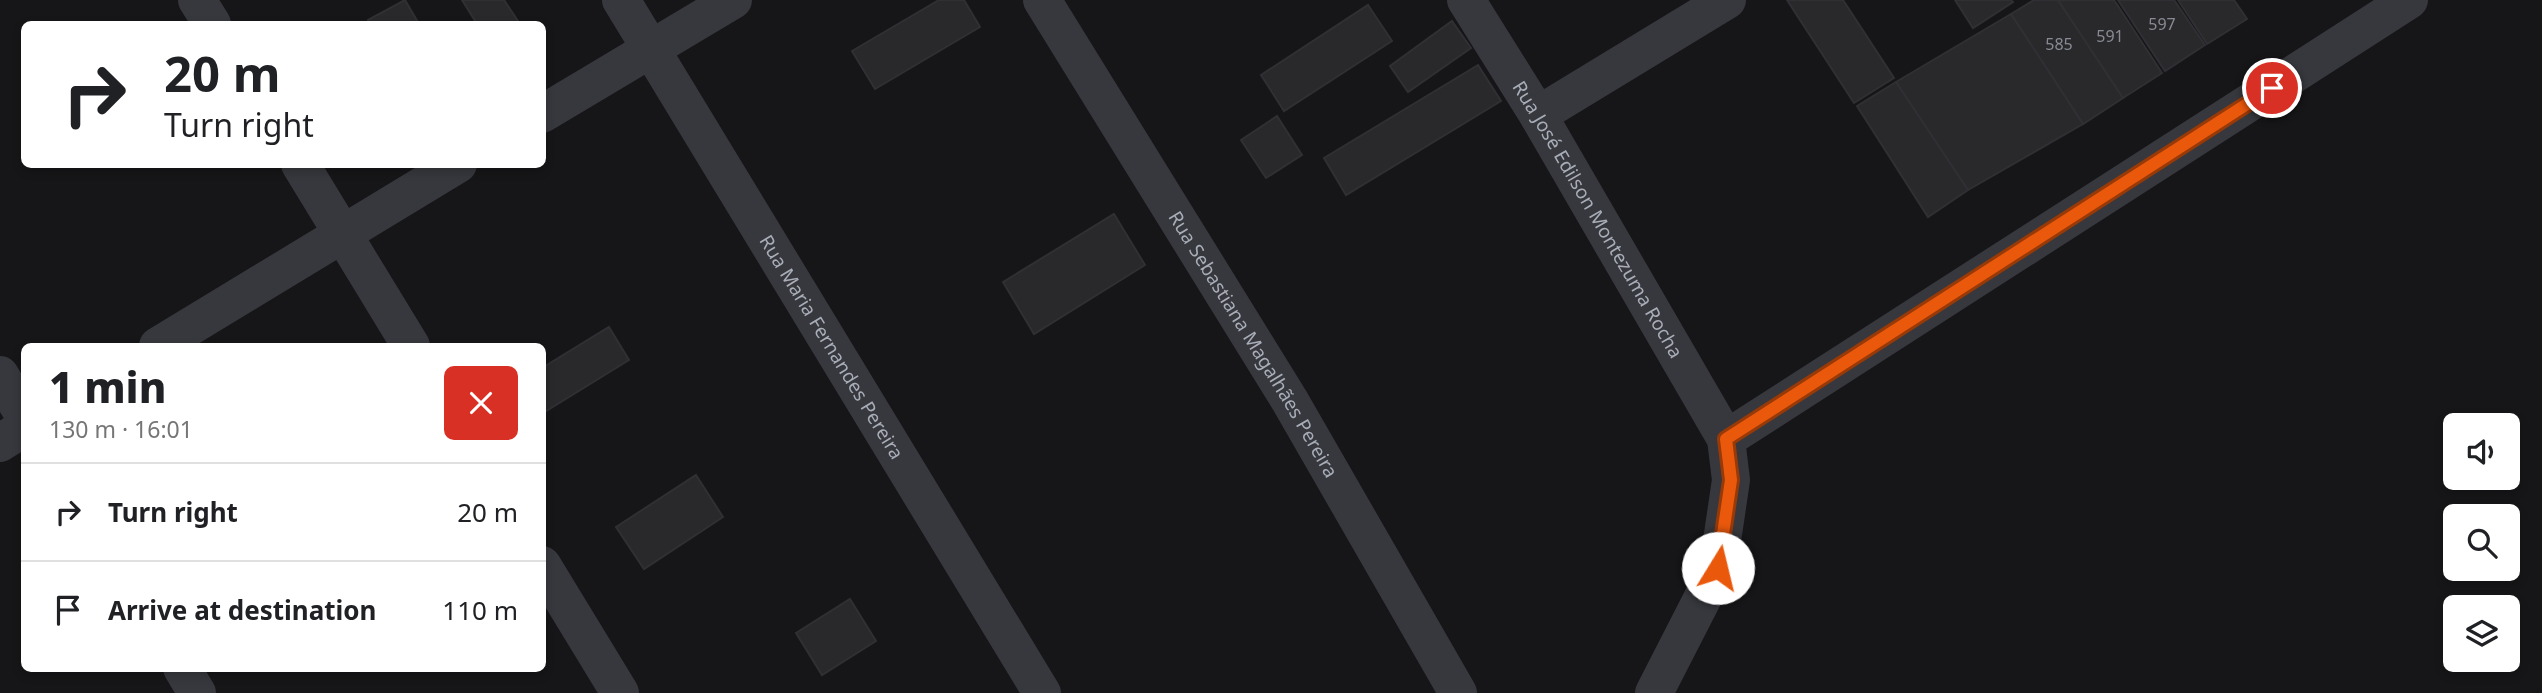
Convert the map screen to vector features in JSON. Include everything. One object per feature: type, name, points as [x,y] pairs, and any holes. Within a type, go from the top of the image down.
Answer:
[{"type":"street","points":[[197,0],[210,21]]},
{"type":"street","name":"Rua Maria Fernandes Pereira","points":[[621,0],[1042,693]]},
{"type":"street","points":[[546,112],[733,0]]},
{"type":"street","name":"Rua Sebastiana Magalhães Pereira","points":[[1042,0],[1290,401],[1458,693]]},
{"type":"street","name":"Rua José Edilson Montezuma Rocha","points":[[1466,0],[1538,115],[1726,439]]},
{"type":"street","points":[[1538,115],[1727,0]]},
{"type":"street","points":[[1654,693],[1718,568],[1731,480],[1726,439],[2409,0]]},
{"type":"street","points":[[302,168],[409,343]]},
{"type":"street","points":[[163,343],[451,168]]},
{"type":"street","points":[[0,376],[21,410]]},
{"type":"street","points":[[0,443],[21,430]]},
{"type":"street","points":[[546,572],[620,693]]},
{"type":"street","points":[[184,672],[197,693]]},
{"type":"building","points":[[405,0],[417,21],[368,21]]},
{"type":"building","points":[[462,0],[504,0],[518,21],[475,21]]},
{"type":"building","points":[[939,0],[964,0],[980,27],[875,89],[852,51]]},
{"type":"building","points":[[1787,0],[1843,0],[1894,78],[1854,103]]},
{"type":"building","points":[[1955,0],[2011,0],[2013,2],[1973,28]]},
{"type":"building","points":[[2034,0],[2058,0],[2123,98],[2083,124],[2011,14]]},
{"type":"building","points":[[2058,0],[2114,0],[2162,73],[2123,98]]},
{"type":"building","points":[[2118,0],[2174,0],[2205,45],[2165,71]]},
{"type":"building","points":[[2178,0],[2234,0],[2247,19],[2207,44]]},
{"type":"building","points":[[1368,5],[1392,41],[1284,111],[1261,75]]},
{"type":"building","points":[[2011,14],[2083,124],[1968,190],[1896,82]]},
{"type":"building","points":[[1452,21],[1471,48],[1408,92],[1390,66]]},
{"type":"building","points":[[1478,65],[1501,101],[1346,195],[1324,158]]},
{"type":"building","points":[[1896,82],[1968,190],[1928,217],[1857,106]]},
{"type":"building","points":[[1277,116],[1302,155],[1266,178],[1241,140]]},
{"type":"building","points":[[1114,214],[1145,265],[1034,334],[1003,282]]},
{"type":"building","points":[[609,327],[629,360],[546,411],[546,366]]},
{"type":"building","points":[[696,475],[723,517],[644,569],[616,527]]},
{"type":"building","points":[[850,599],[876,641],[822,675],[796,633]]},
{"type":"route","points":[[1718,568],[1731,480],[1726,439],[2272,88]]}]
